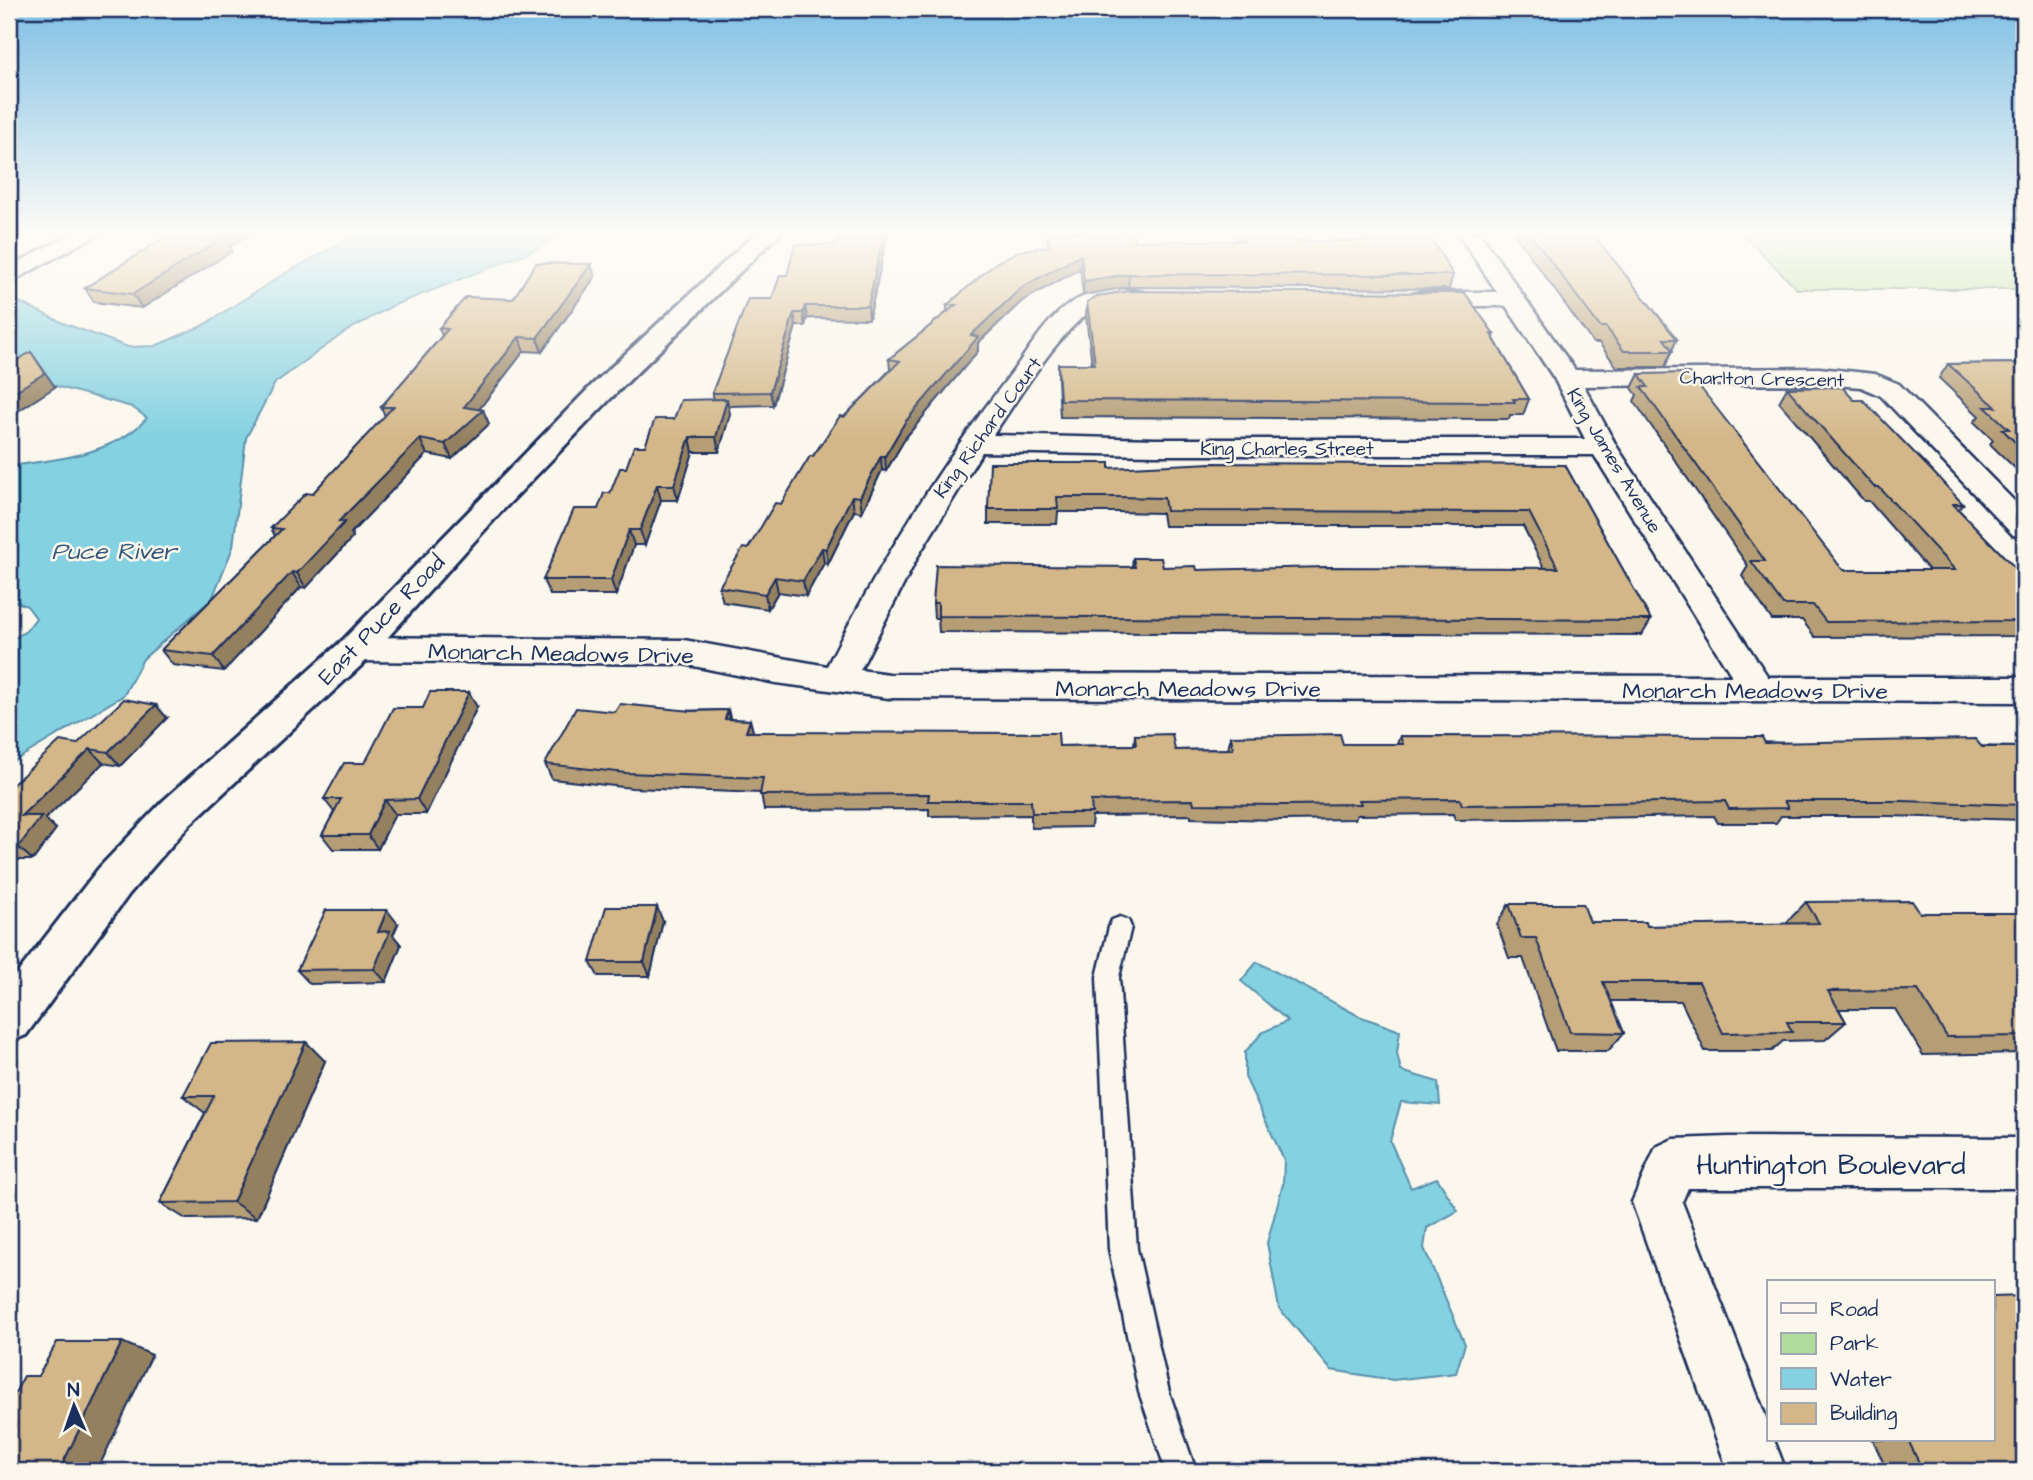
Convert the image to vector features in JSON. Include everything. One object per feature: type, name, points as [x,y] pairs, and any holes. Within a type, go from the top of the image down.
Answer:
[{"type":"main road","name":"East Puce Road","points":[[9,1020],[114,881],[176,813],[356,649],[602,391],[697,301]]},
{"type":"street","name":"King Richard Court","points":[[838,679],[875,603],[971,443],[1069,315],[1095,301]]},
{"type":"street","name":"King James Avenue","points":[[1514,301],[1567,378],[1603,447],[1759,691]]},
{"type":"street","name":"Charlton Crescent","points":[[1567,378],[1819,376],[1866,380],[1890,390],[2024,528]]},
{"type":"street","name":"King Charles Street","points":[[971,443],[1155,447],[1603,447]]},
{"type":"street","name":"Monarch Meadows Drive","points":[[356,649],[684,652],[776,671],[902,686],[2024,690]]},
{"type":"street","name":"Huntington Boulevard","points":[[1758,1471],[1657,1202],[1674,1164],[2024,1164]]},
{"type":"lane","points":[[1120,927],[1108,977],[1123,1249],[1154,1392],[1181,1471]]},
{"type":"water","name":"Puce River","points":[[9,301],[17,301],[63,323],[128,347],[155,346],[202,326],[241,301],[405,301],[345,332],[275,383],[246,438],[233,547],[212,599],[143,659],[124,695],[9,764],[9,641],[26,631],[36,618],[27,606],[9,599],[9,466],[64,458],[101,448],[118,440],[147,418],[132,407],[41,382],[9,366]]},
{"type":"water","points":[[1257,962],[1359,1016],[1400,1031],[1397,1053],[1401,1071],[1438,1082],[1440,1105],[1401,1102],[1390,1141],[1411,1188],[1437,1178],[1458,1211],[1427,1228],[1424,1248],[1465,1344],[1456,1373],[1393,1380],[1331,1370],[1279,1308],[1267,1243],[1283,1184],[1284,1160],[1245,1077],[1245,1052],[1263,1032],[1288,1021],[1241,981]]},
{"type":"building","points":[[462,301],[564,301],[537,338],[519,337],[464,407],[483,410],[445,444],[420,439],[339,521],[345,522],[297,573],[292,572],[213,656],[161,650],[282,529],[271,528],[306,493],[312,494],[393,407],[381,407],[448,329],[439,328]]},
{"type":"building","points":[[747,301],[869,301],[868,306],[805,306],[803,313],[794,313],[770,392],[712,393]]},
{"type":"building","points":[[952,301],[1007,301],[971,335],[978,337],[905,422],[885,456],[881,456],[860,497],[852,496],[826,549],[822,548],[803,581],[775,577],[765,594],[719,587],[743,548],[748,549],[775,503],[781,504],[810,456],[813,456],[840,416],[844,417],[900,361],[889,359],[956,305],[947,305]]},
{"type":"building","points":[[1471,301],[1494,334],[1491,334],[1529,399],[1513,399],[1515,402],[1060,400],[1058,364],[1095,364],[1087,302]]},
{"type":"building","points":[[1581,301],[1647,301],[1677,339],[1664,339],[1673,351],[1624,351],[1606,327],[1600,327]]},
{"type":"building","points":[[31,352],[45,373],[9,395],[9,365]]},
{"type":"building","points":[[2024,363],[2024,451],[2002,429],[2009,429],[1985,407],[1996,407],[1948,364]]},
{"type":"building","points":[[1689,373],[1843,570],[1955,570],[1879,487],[1874,487],[1787,388],[1842,387],[1854,400],[1863,400],[1963,504],[1953,504],[2017,570],[2024,570],[2024,621],[1826,622],[1813,605],[1783,605],[1751,561],[1765,561],[1641,387],[1648,387],[1639,374]]},
{"type":"building","points":[[727,399],[716,437],[690,437],[674,485],[657,485],[640,530],[629,530],[611,580],[543,580],[574,509],[598,509],[604,493],[610,493],[620,468],[626,468],[634,446],[645,446],[655,419],[674,419],[681,400]]},
{"type":"building","points":[[990,463],[1109,463],[1109,468],[1212,463],[1565,465],[1651,620],[938,616],[938,603],[933,603],[936,565],[1135,567],[1133,558],[1161,558],[1163,567],[1196,566],[1197,570],[1327,567],[1558,568],[1529,512],[1166,511],[1164,498],[1117,497],[1057,497],[1058,509],[988,509]]},
{"type":"building","points":[[430,692],[469,692],[417,799],[385,800],[368,835],[322,835],[341,799],[324,799],[344,763],[365,763],[393,708],[423,708]]},
{"type":"building","points":[[124,699],[156,705],[108,752],[90,749],[21,816],[42,816],[18,847],[9,847],[9,788],[60,741],[77,744]]},
{"type":"building","points":[[620,704],[691,711],[728,710],[725,719],[750,720],[746,732],[1058,733],[1059,746],[1136,745],[1135,735],[1172,734],[1175,750],[1233,749],[1231,736],[1340,734],[1343,744],[1403,744],[1400,736],[1762,737],[1765,743],[1975,739],[1982,747],[2024,747],[2024,805],[1784,801],[1788,808],[1729,809],[1725,801],[1462,805],[1460,799],[1359,800],[1361,804],[1284,805],[1194,804],[1193,800],[1091,801],[1092,813],[1032,813],[1031,801],[928,801],[929,794],[760,795],[763,778],[626,773],[545,764],[576,708],[615,712]]},
{"type":"building","points":[[1912,901],[1920,913],[2024,913],[2024,1036],[1947,1037],[1918,990],[1828,991],[1846,1022],[1787,1022],[1792,1032],[1723,1033],[1699,982],[1603,982],[1624,1033],[1570,1032],[1536,938],[1521,938],[1509,904],[1583,904],[1590,922],[1646,922],[1647,926],[1819,923],[1806,902]]},
{"type":"building","points":[[606,907],[657,907],[644,962],[590,962]]},
{"type":"building","points":[[326,910],[387,910],[378,932],[390,931],[374,969],[297,970]]},
{"type":"building","points":[[306,1042],[233,1202],[160,1203],[214,1096],[183,1096],[211,1043]]},
{"type":"building","points":[[2024,1296],[2024,1471],[1923,1471],[1909,1442],[1994,1442],[1994,1297]]},
{"type":"building","points":[[57,1342],[122,1342],[59,1471],[9,1471],[9,1404],[24,1376],[38,1376]]}]
